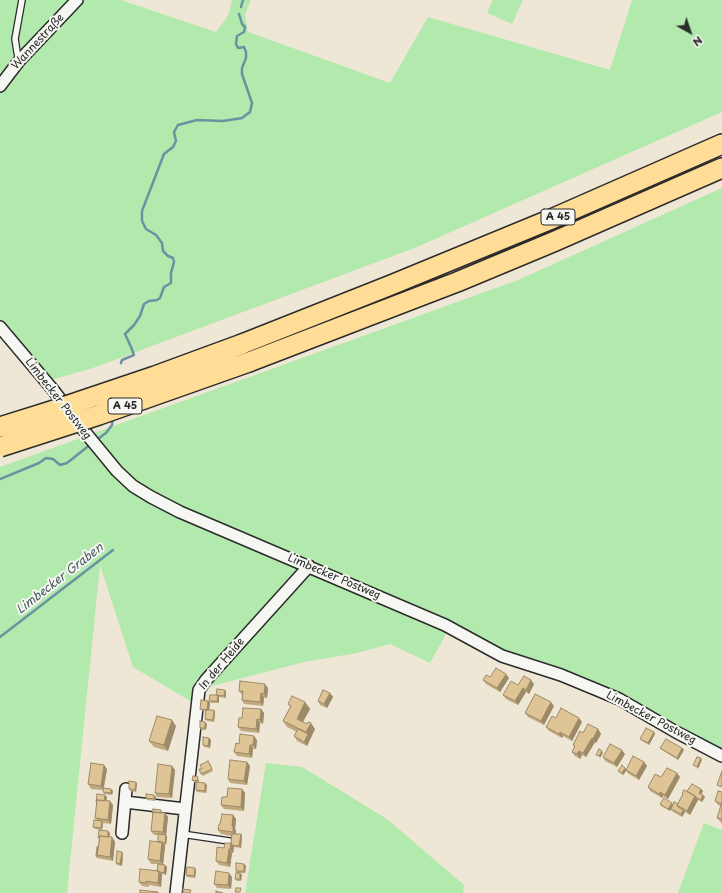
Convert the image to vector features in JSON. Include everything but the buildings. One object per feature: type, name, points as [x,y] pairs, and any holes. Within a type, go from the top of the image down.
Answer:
[{"type":"highway","name":"A 45","points":[[0,427],[59,409],[242,344],[549,220],[722,144]]},
{"type":"highway","name":"A 45","points":[[0,447],[99,416],[249,362],[457,282],[560,239],[722,168]]},
{"type":"street","name":"Wannestraße","points":[[0,86],[19,61],[77,0]]},
{"type":"street","name":"Limbecker Postweg","points":[[0,327],[54,391],[96,446],[124,479],[151,497],[180,512],[445,625],[502,656],[561,675],[618,698],[676,732],[722,756]]},
{"type":"street","name":"In der Heide","points":[[176,893],[198,690],[309,566]]},
{"type":"street","points":[[122,833],[126,789]]},
{"type":"street","points":[[125,802],[185,809]]},
{"type":"lane","points":[[19,61],[16,40],[22,0]]},
{"type":"lane","points":[[182,834],[229,841]]},
{"type":"green space","points":[[0,0],[121,0],[216,32],[228,16],[232,0],[251,0],[245,15],[248,32],[390,83],[428,17],[610,70],[632,0],[722,0],[722,112],[417,247],[93,368],[47,381],[0,326]]},
{"type":"green space","points":[[493,0],[523,0],[512,24],[487,13]]},
{"type":"green space","points":[[722,188],[722,754],[623,694],[563,671],[503,651],[452,623],[430,663],[390,644],[357,653],[304,662],[193,691],[192,702],[133,667],[100,565],[67,893],[0,893],[0,467],[518,280]]},
{"type":"green space","points":[[266,763],[302,767],[387,819],[464,885],[463,893],[245,893]]},
{"type":"green space","points":[[704,823],[722,830],[722,893],[678,893]]},
{"type":"waterway","points":[[241,7],[243,0]]},
{"type":"waterway","points":[[121,363],[122,360],[134,355],[125,334],[140,316],[144,304],[160,298],[164,287],[171,283],[171,273],[174,262],[173,258],[168,256],[163,251],[162,243],[156,235],[146,229],[142,221],[142,211],[164,154],[173,147],[176,141],[174,132],[178,125],[197,120],[223,121],[242,118],[250,112],[252,103],[242,74],[246,52],[244,47],[238,48],[236,44],[237,36],[244,32],[245,27],[242,24],[239,14]]},
{"type":"waterway","points":[[95,441],[106,433],[112,425],[113,417]]},
{"type":"waterway","points":[[0,479],[39,463],[46,458],[53,459],[60,465],[67,463],[91,444]]},
{"type":"waterway","name":"Limbecker Graben","points":[[0,637],[113,550]]}]
